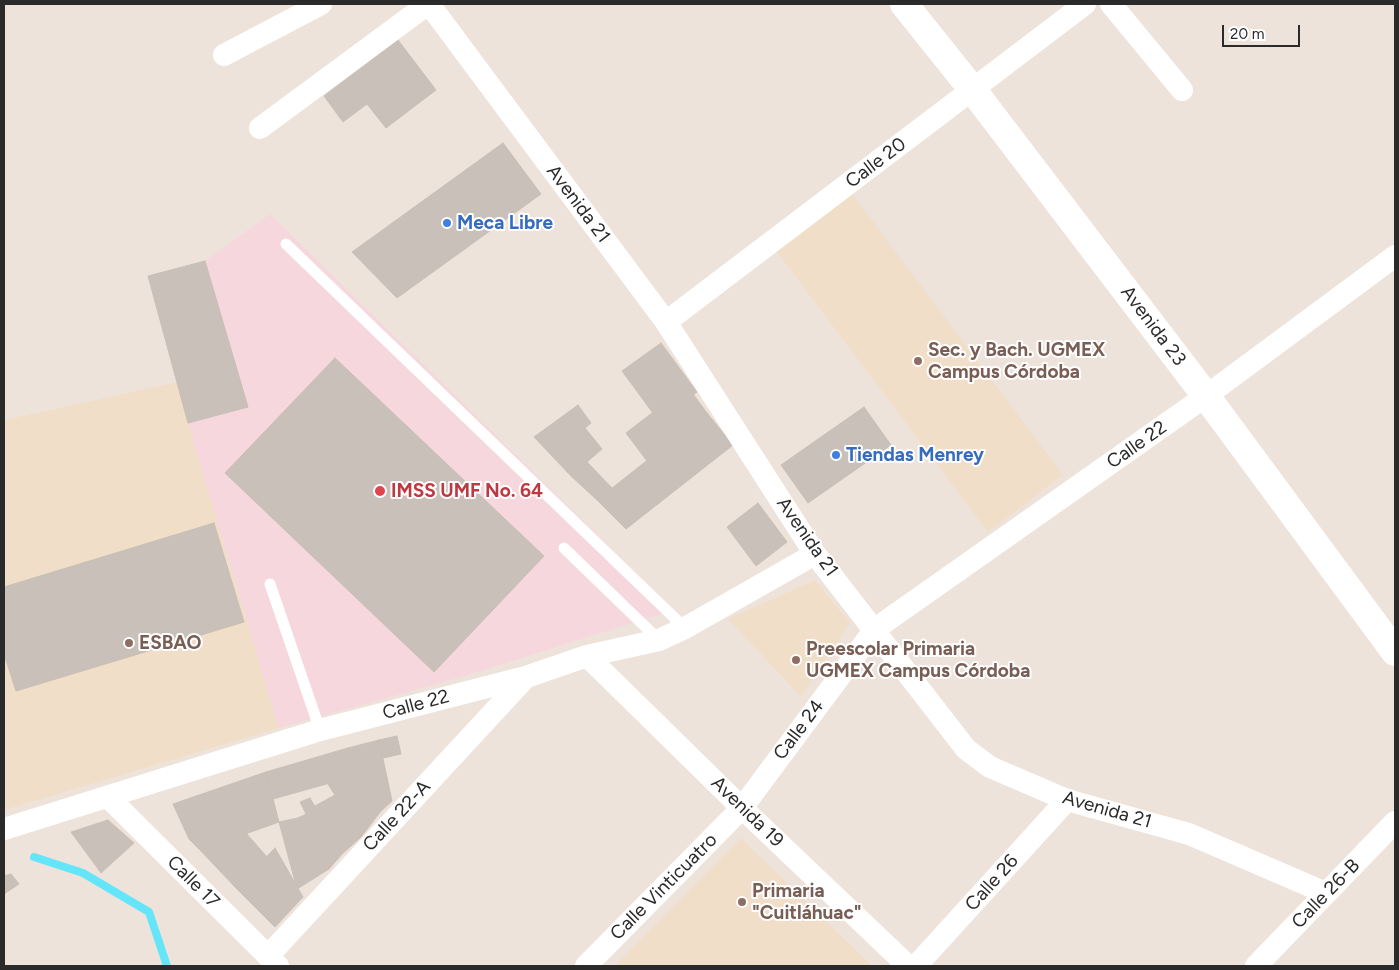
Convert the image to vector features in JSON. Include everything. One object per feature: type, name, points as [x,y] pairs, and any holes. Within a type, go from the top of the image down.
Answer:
[{"type":"street","points":[[224,55],[321,4]]},
{"type":"street","points":[[260,128],[428,4]]},
{"type":"street","name":"Avenida 21","points":[[428,4],[666,322],[816,554],[966,749],[990,768],[1067,800],[1189,834],[1326,893]]},
{"type":"street","name":"Avenida 23","points":[[904,4],[972,89],[1206,396],[1395,652]]},
{"type":"street","name":"Calle 20","points":[[666,322],[1085,4]]},
{"type":"street","points":[[1111,4],[1182,90]]},
{"type":"street","name":"Calle 22","points":[[875,629],[1206,396],[1395,256]]},
{"type":"street","name":"Calle 22","points":[[4,829],[320,730],[526,677],[587,656],[659,640],[686,628],[816,554]]},
{"type":"street","name":"Calle 24","points":[[742,808],[875,629]]},
{"type":"street","name":"Avenida 19","points":[[587,656],[742,808],[908,966]]},
{"type":"street","name":"Calle 22-A","points":[[273,961],[526,677]]},
{"type":"street","name":"Calle 17","points":[[108,797],[273,961]]},
{"type":"street","name":"Calle 26","points":[[916,966],[1067,800]]},
{"type":"street","name":"Calle Vinticuatro","points":[[586,966],[742,808]]},
{"type":"street","name":"Calle 26-B","points":[[1256,966],[1395,822]]},
{"type":"lane","points":[[286,244],[686,628]]},
{"type":"lane","points":[[564,548],[659,640]]},
{"type":"lane","points":[[270,584],[320,730]]},
{"type":"shaded area","name":"Sec. y Bach. UGMEX Campus Córdoba","points":[[849,190],[1063,475],[988,532],[773,247]]},
{"type":"shaded area","name":"IMSS UMF No. 64","points":[[270,214],[674,610],[458,678],[279,728],[188,423],[148,276],[205,261]]},
{"type":"shaded area","name":"ESBAO","points":[[178,382],[228,559],[279,728],[4,810],[4,420]]},
{"type":"shaded area","name":"Preescolar Primaria UGMEX Campus Córdoba","points":[[815,580],[850,623],[801,697],[728,619]]},
{"type":"shaded area","name":"Primaria \"Cuitláhuac\"","points":[[741,838],[872,966],[615,966]]},
{"type":"building","points":[[398,40],[436,90],[386,128],[367,104],[343,122],[324,96]]},
{"type":"building","name":"Meca Libre","points":[[503,143],[541,194],[397,298],[352,252]]},
{"type":"building","points":[[205,261],[248,407],[188,423],[148,276]]},
{"type":"building","points":[[661,343],[697,392],[658,420],[622,371]]},
{"type":"building","points":[[335,358],[544,556],[434,672],[225,473]]},
{"type":"building","points":[[693,394],[707,413],[672,440],[658,420]]},
{"type":"building","points":[[578,405],[591,423],[585,428],[602,449],[571,476],[534,437]]},
{"type":"building","name":"Tiendas Menrey","points":[[864,407],[891,445],[808,503],[781,465]]},
{"type":"building","points":[[652,413],[672,440],[647,461],[626,433]]},
{"type":"building","points":[[707,413],[733,445],[626,529],[597,500]]},
{"type":"building","points":[[587,462],[612,488],[597,500],[571,476]]},
{"type":"building","points":[[758,503],[787,542],[756,566],[727,527]]},
{"type":"building","points":[[214,523],[244,622],[16,691],[4,654],[4,587]]},
{"type":"building","points":[[397,736],[401,754],[383,758],[379,740]]},
{"type":"building","points":[[379,740],[392,801],[381,811],[355,776],[348,748]]},
{"type":"building","points":[[348,748],[355,776],[273,799],[266,772]]},
{"type":"building","points":[[266,772],[279,822],[200,850],[189,839],[173,804]]},
{"type":"building","points":[[355,776],[381,811],[361,837],[328,784]]},
{"type":"building","points":[[335,795],[361,837],[342,854],[315,806]]},
{"type":"building","points":[[310,798],[342,854],[329,869],[298,818],[306,814],[300,802]]},
{"type":"building","points":[[298,818],[329,869],[297,889],[279,822]]},
{"type":"building","points":[[108,820],[134,843],[101,873],[71,832]]},
{"type":"building","points":[[246,833],[267,857],[236,888],[200,850]]},
{"type":"building","points":[[275,848],[303,897],[275,927],[236,888]]},
{"type":"building","points":[[11,874],[19,884],[4,894],[4,876]]},
{"type":"waterway","points":[[34,857],[83,873],[149,912],[167,966]]},
{"type":"place","name":"Meca Libre","points":[[447,223]]},
{"type":"place","name":"Sec. y Bach. UGMEX Campus Córdoba","points":[[918,361]]},
{"type":"place","name":"Tiendas Menrey","points":[[836,455]]},
{"type":"place","name":"IMSS UMF No. 64","points":[[380,491]]},
{"type":"place","name":"ESBAO","points":[[129,643]]},
{"type":"place","name":"Preescolar Primaria UGMEX Campus Córdoba","points":[[796,660]]},
{"type":"place","name":"Primaria \"Cuitláhuac\"","points":[[742,902]]}]
